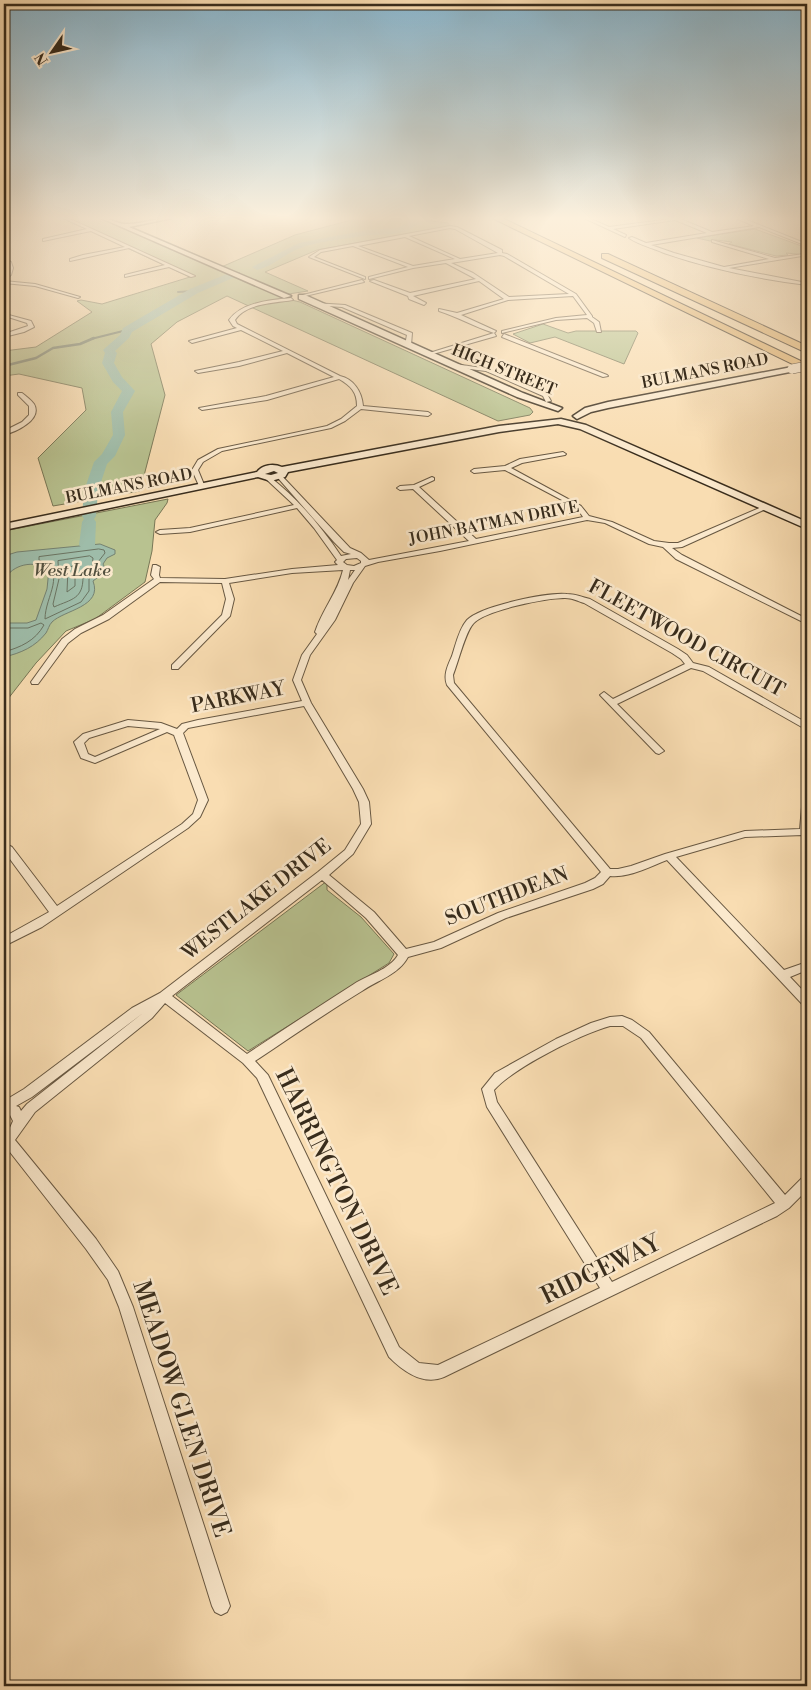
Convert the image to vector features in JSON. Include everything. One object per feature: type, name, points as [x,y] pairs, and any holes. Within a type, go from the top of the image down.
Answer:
[{"type":"highway","points":[[661,297],[807,367]]},
{"type":"highway","points":[[693,297],[807,350]]},
{"type":"main road","name":"HIGH STREET","points":[[294,297],[314,304],[531,400],[569,411],[606,437]]},
{"type":"main road","name":"HIGH STREET","points":[[294,297],[529,405],[543,414],[545,418],[583,427],[807,526]]},
{"type":"main road","name":"BULMANS ROAD","points":[[569,411],[588,410],[807,367]]},
{"type":"main road","points":[[281,473],[499,429],[570,421],[569,411],[549,410],[543,414],[499,429]]},
{"type":"main road","name":"BULMANS ROAD","points":[[5,524],[84,511],[264,476],[262,471],[268,468],[281,473]]},
{"type":"street","points":[[294,297],[248,308],[236,314],[232,320],[235,325],[341,377],[356,389],[360,397],[360,407]]},
{"type":"street","points":[[411,297],[424,304]]},
{"type":"street","points":[[503,297],[508,300]]},
{"type":"street","points":[[457,315],[508,300],[549,297]]},
{"type":"street","points":[[575,297],[589,314],[588,317]]},
{"type":"street","points":[[441,310],[457,315],[494,334]]},
{"type":"street","points":[[4,336],[31,327],[29,322],[7,315]]},
{"type":"street","points":[[428,355],[494,334],[504,334],[556,319],[588,317],[596,322],[599,331]]},
{"type":"street","points":[[192,341],[242,328]]},
{"type":"street","points":[[504,334],[605,376]]},
{"type":"street","points":[[198,371],[249,362],[289,351]]},
{"type":"street","points":[[455,366],[487,370],[538,392],[548,398],[548,401]]},
{"type":"street","points":[[202,408],[272,396],[341,377]]},
{"type":"street","points":[[531,400],[538,392]]},
{"type":"street","points":[[4,433],[19,426],[32,414],[31,405],[20,394]]},
{"type":"street","points":[[202,487],[194,470],[200,461],[210,454],[235,446],[329,427],[343,420],[360,407],[428,414]]},
{"type":"street","points":[[474,471],[506,468],[520,462],[563,454]]},
{"type":"street","points":[[506,468],[579,507],[587,518]]},
{"type":"street","points":[[281,473],[337,540],[347,550],[366,560],[363,565]]},
{"type":"street","points":[[35,682],[65,641],[78,631],[106,617],[158,580],[225,581],[343,563],[323,534],[264,476]]},
{"type":"street","points":[[400,488],[415,487],[432,480]]},
{"type":"street","points":[[415,487],[475,542]]},
{"type":"street","points":[[159,532],[190,530],[296,506]]},
{"type":"street","points":[[667,547],[679,545],[766,507]]},
{"type":"street","name":"JOHN BATMAN DRIVE","points":[[394,557],[348,556],[343,563],[363,565],[587,518],[609,522],[656,545],[667,547],[679,558],[807,622]]},
{"type":"street","name":"WESTLAKE DRIVE","points":[[317,640],[323,617],[344,581],[343,563]]},
{"type":"street","name":"WESTLAKE DRIVE","points":[[4,1107],[28,1093],[136,1011],[164,996],[322,875],[349,852],[366,824],[364,802],[307,703],[297,680],[306,655],[331,620],[349,583],[363,565]]},
{"type":"street","points":[[156,568],[155,575],[158,580]]},
{"type":"street","points":[[190,667],[176,665],[226,616],[231,606],[231,596],[225,581]]},
{"type":"street","name":"FLEETWOOD CIRCUIT","points":[[607,872],[450,683],[449,675],[467,626],[472,620],[482,614],[546,598],[575,597],[587,601],[675,651],[684,657],[690,665],[706,669],[807,727]]},
{"type":"street","points":[[612,703],[690,665]]},
{"type":"street","points":[[604,695],[659,751]]},
{"type":"street","name":"PARKWAY","points":[[178,732],[185,726],[198,723],[307,703]]},
{"type":"street","name":"PARKWAY","points":[[120,724],[162,726],[166,730],[95,760],[84,756],[79,742],[82,739],[120,724]]},
{"type":"street","points":[[4,942],[38,924],[186,826],[197,815],[203,800],[178,732],[166,730]]},
{"type":"street","points":[[806,833],[807,807]]},
{"type":"street","name":"SOUTHDEAN","points":[[404,954],[420,952],[492,919],[589,886],[599,881],[607,872],[618,873],[745,834],[806,833]]},
{"type":"street","points":[[4,846],[55,912]]},
{"type":"street","points":[[669,856],[807,1002]]},
{"type":"street","points":[[247,1060],[315,1015],[395,967],[399,964],[404,954],[370,915],[322,875]]},
{"type":"street","points":[[782,975],[807,966]]},
{"type":"street","name":"WESTLAKE DRIVE","points":[[6,1141],[31,1108],[148,1015],[164,996]]},
{"type":"street","name":"HARRINGTON DRIVE","points":[[164,996],[247,1060],[262,1075],[394,1352],[406,1364]]},
{"type":"street","points":[[610,1291],[491,1103],[488,1088],[499,1077],[592,1026],[612,1020],[624,1021],[645,1035],[784,1204]]},
{"type":"street","points":[[4,1107],[15,1111],[18,1116],[18,1126]]},
{"type":"street","name":"MEADOW GLEN DRIVE","points":[[6,1141],[91,1244],[113,1276],[126,1307],[221,1606]]},
{"type":"street","name":"RIDGEWAY","points":[[406,1364],[422,1373],[440,1372],[610,1291],[784,1204],[807,1182]]},
{"type":"green space","points":[[125,297],[225,297],[177,322],[151,344],[165,395],[140,491],[53,506],[38,458],[86,410],[82,388],[19,374],[4,376],[4,351],[36,347],[92,312],[77,301],[102,304]]},
{"type":"green space","points":[[229,297],[283,297],[300,302],[530,408],[533,412],[530,415],[498,421]]},
{"type":"green space","points":[[543,324],[568,333],[576,331],[636,331],[638,333],[624,364],[555,337],[530,343],[513,334]]},
{"type":"green space","points":[[168,499],[155,520],[152,551],[145,582],[95,619],[66,631],[36,663],[4,704],[4,531]]},
{"type":"green space","points":[[327,881],[327,890],[361,917],[394,954],[389,963],[248,1051],[176,995]]},
{"type":"water","name":"West Lake","points":[[100,544],[115,550],[115,554],[107,558],[103,564],[105,568],[109,569],[93,581],[95,590],[93,597],[81,607],[52,622],[42,638],[32,646],[16,654],[4,657],[4,623],[27,623],[36,620],[47,589],[49,569],[43,566],[24,565],[13,570],[4,580],[4,556],[17,552]]},
{"type":"waterway","points":[[89,516],[91,491],[101,462],[108,456],[119,435],[118,407],[129,391],[117,379],[108,363],[111,353],[109,350],[125,336],[127,330],[184,297]]},
{"type":"waterway","points":[[93,339],[127,330]]},
{"type":"waterway","points":[[4,366],[36,358],[53,348],[80,344],[93,339]]},
{"type":"waterway","points":[[87,545],[89,522]]}]
